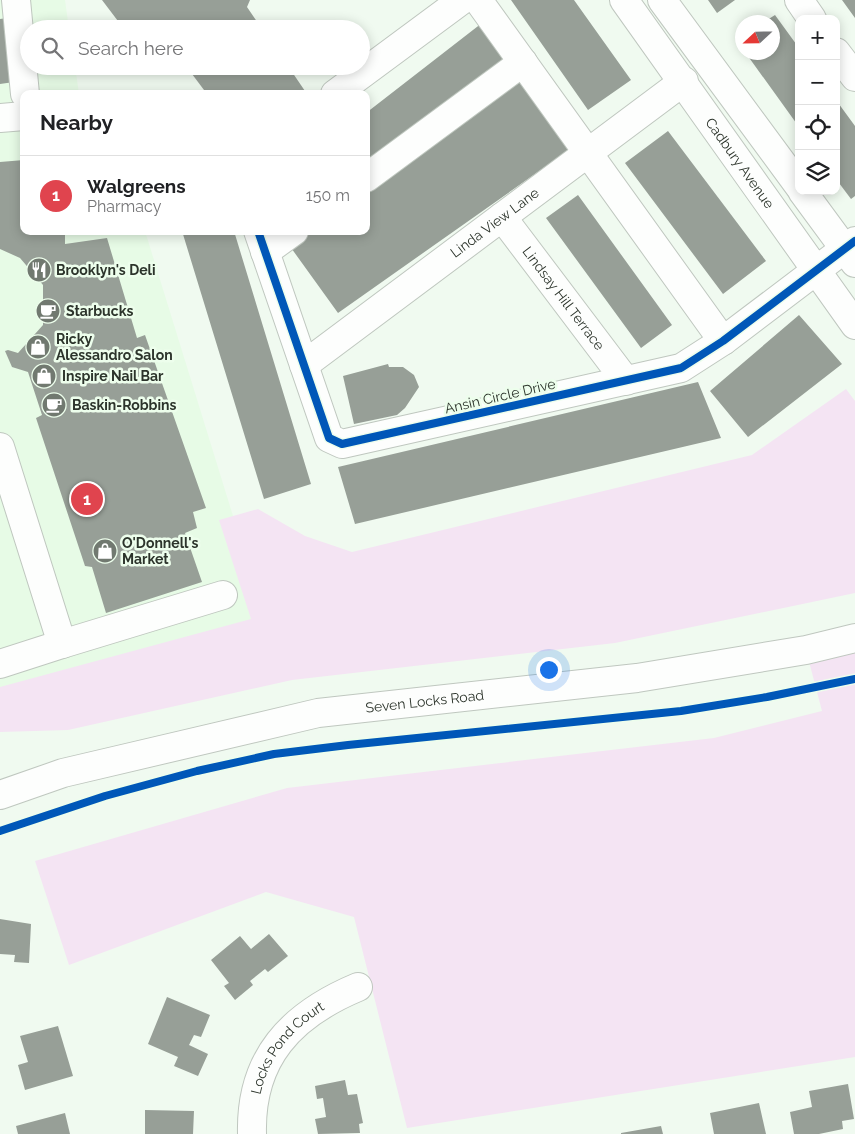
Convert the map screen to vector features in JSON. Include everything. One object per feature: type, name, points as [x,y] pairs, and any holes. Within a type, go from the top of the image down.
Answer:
[{"type":"street","points":[[16,0],[20,42]]},
{"type":"street","points":[[370,68],[462,0]]},
{"type":"street","points":[[478,0],[724,341]]},
{"type":"street","name":"Cadbury Avenue","points":[[624,0],[684,81],[815,271],[855,325]]},
{"type":"street","points":[[662,0],[795,181]]},
{"type":"street","points":[[798,0],[809,15]]},
{"type":"street","points":[[840,57],[855,77]]},
{"type":"street","points":[[370,175],[523,62]]},
{"type":"street","points":[[23,75],[25,90]]},
{"type":"street","points":[[340,90],[361,75]]},
{"type":"street","name":"Linda View Lane","points":[[304,365],[684,81]]},
{"type":"street","points":[[0,118],[20,116]]},
{"type":"street","points":[[805,195],[851,251]]},
{"type":"street","name":"Lindsay Hill Terrace","points":[[502,217],[626,381]]},
{"type":"street","points":[[262,242],[282,235]]},
{"type":"street","name":"Ansin Circle Drive","points":[[262,242],[329,438],[342,444],[681,368],[724,341],[815,271],[851,251]]},
{"type":"street","points":[[0,447],[62,644]]},
{"type":"street","points":[[0,664],[223,595]]},
{"type":"street","name":"Seven Locks Road","points":[[0,795],[63,773],[318,713],[637,678],[806,650],[855,638]]},
{"type":"street","name":"Locks Pond Court","points":[[252,1134],[252,1115],[258,1083],[271,1056],[285,1034],[313,1009],[330,999],[358,987]]},
{"type":"shaded area","points":[[0,0],[65,0],[68,20],[20,20],[20,75],[76,75],[78,90],[20,90],[20,235],[146,235],[267,626],[0,699]]},
{"type":"shaded area","points":[[846,389],[855,401],[855,593],[615,643],[292,680],[68,730],[0,732],[0,687],[251,619],[219,520],[258,509],[305,536],[352,552],[752,455]]},
{"type":"shaded area","points":[[855,638],[855,1057],[407,1128],[354,917],[266,892],[69,965],[35,861],[287,788],[714,738],[822,711],[806,650]]},
{"type":"building","points":[[102,0],[250,0],[247,7],[256,20],[117,20]]},
{"type":"building","points":[[511,0],[574,0],[631,80],[588,110]]},
{"type":"building","points":[[708,0],[735,0],[717,13]]},
{"type":"building","points":[[842,0],[855,0],[855,18]]},
{"type":"building","points":[[7,18],[14,82],[0,84],[0,19]]},
{"type":"building","points":[[780,22],[795,42],[795,121],[751,60],[780,60]]},
{"type":"building","points":[[482,23],[514,68],[370,168],[370,110]]},
{"type":"building","points":[[193,75],[294,75],[304,90],[204,90]]},
{"type":"building","points":[[520,77],[569,150],[338,313],[289,245],[303,235],[370,235],[370,186]]},
{"type":"building","points":[[840,105],[855,126],[855,196],[851,199],[840,184]]},
{"type":"building","points":[[668,131],[766,261],[723,294],[625,163]]},
{"type":"building","points":[[20,160],[20,235],[65,235],[65,244],[107,238],[137,338],[145,335],[206,508],[193,512],[197,528],[185,533],[202,582],[106,613],[92,567],[85,566],[36,418],[42,415],[28,372],[12,367],[5,351],[18,353],[43,325],[43,285],[20,258],[0,249],[0,162]]},
{"type":"building","points":[[578,195],[672,325],[641,348],[546,218]]},
{"type":"building","points":[[183,235],[235,235],[311,484],[264,499]]},
{"type":"building","points":[[799,315],[842,364],[748,437],[710,391]]},
{"type":"building","points":[[388,364],[389,367],[403,367],[414,375],[419,387],[405,408],[397,415],[354,424],[343,376]]},
{"type":"building","points":[[698,382],[721,438],[355,524],[338,467]]},
{"type":"building","points":[[0,919],[31,924],[29,963],[14,962],[15,955],[0,954]]},
{"type":"building","points":[[269,934],[288,956],[268,972],[265,969],[250,981],[253,985],[235,1000],[224,986],[229,983],[211,960],[240,936],[251,949]]},
{"type":"building","points":[[167,997],[210,1015],[201,1037],[194,1035],[189,1045],[208,1054],[198,1076],[174,1066],[178,1057],[148,1044]]},
{"type":"building","points":[[58,1026],[73,1076],[25,1090],[18,1065],[28,1062],[20,1036]]},
{"type":"building","points":[[345,1080],[348,1095],[357,1094],[363,1123],[359,1124],[360,1133],[318,1134],[315,1119],[326,1117],[323,1098],[317,1099],[315,1086]]},
{"type":"building","points":[[848,1084],[854,1119],[842,1121],[843,1129],[819,1134],[794,1134],[790,1112],[812,1107],[809,1091]]},
{"type":"building","points":[[759,1103],[766,1134],[714,1134],[710,1113]]},
{"type":"building","points":[[145,1110],[194,1111],[193,1134],[145,1134]]},
{"type":"building","points":[[65,1113],[70,1134],[18,1134],[16,1126]]},
{"type":"building","points":[[661,1126],[663,1134],[621,1134],[621,1133]]},
{"type":"cycle path","points":[[259,235],[329,438],[342,444],[681,368],[723,341],[855,241]]},
{"type":"cycle path","points":[[0,831],[105,796],[197,771],[274,754],[681,711],[767,697],[855,679]]},
{"type":"place","name":"Brooklyn's Deli","points":[[39,270]]},
{"type":"place","name":"Starbucks","points":[[48,311]]},
{"type":"place","name":"Ricky Alessandro Salon","points":[[38,347]]},
{"type":"place","name":"Inspire Nail Bar","points":[[44,376]]},
{"type":"place","name":"Baskin-Robbins","points":[[54,405]]},
{"type":"place","name":"Walgreens","points":[[87,499]]},
{"type":"place","name":"O'Donnell's Market","points":[[105,551]]}]
